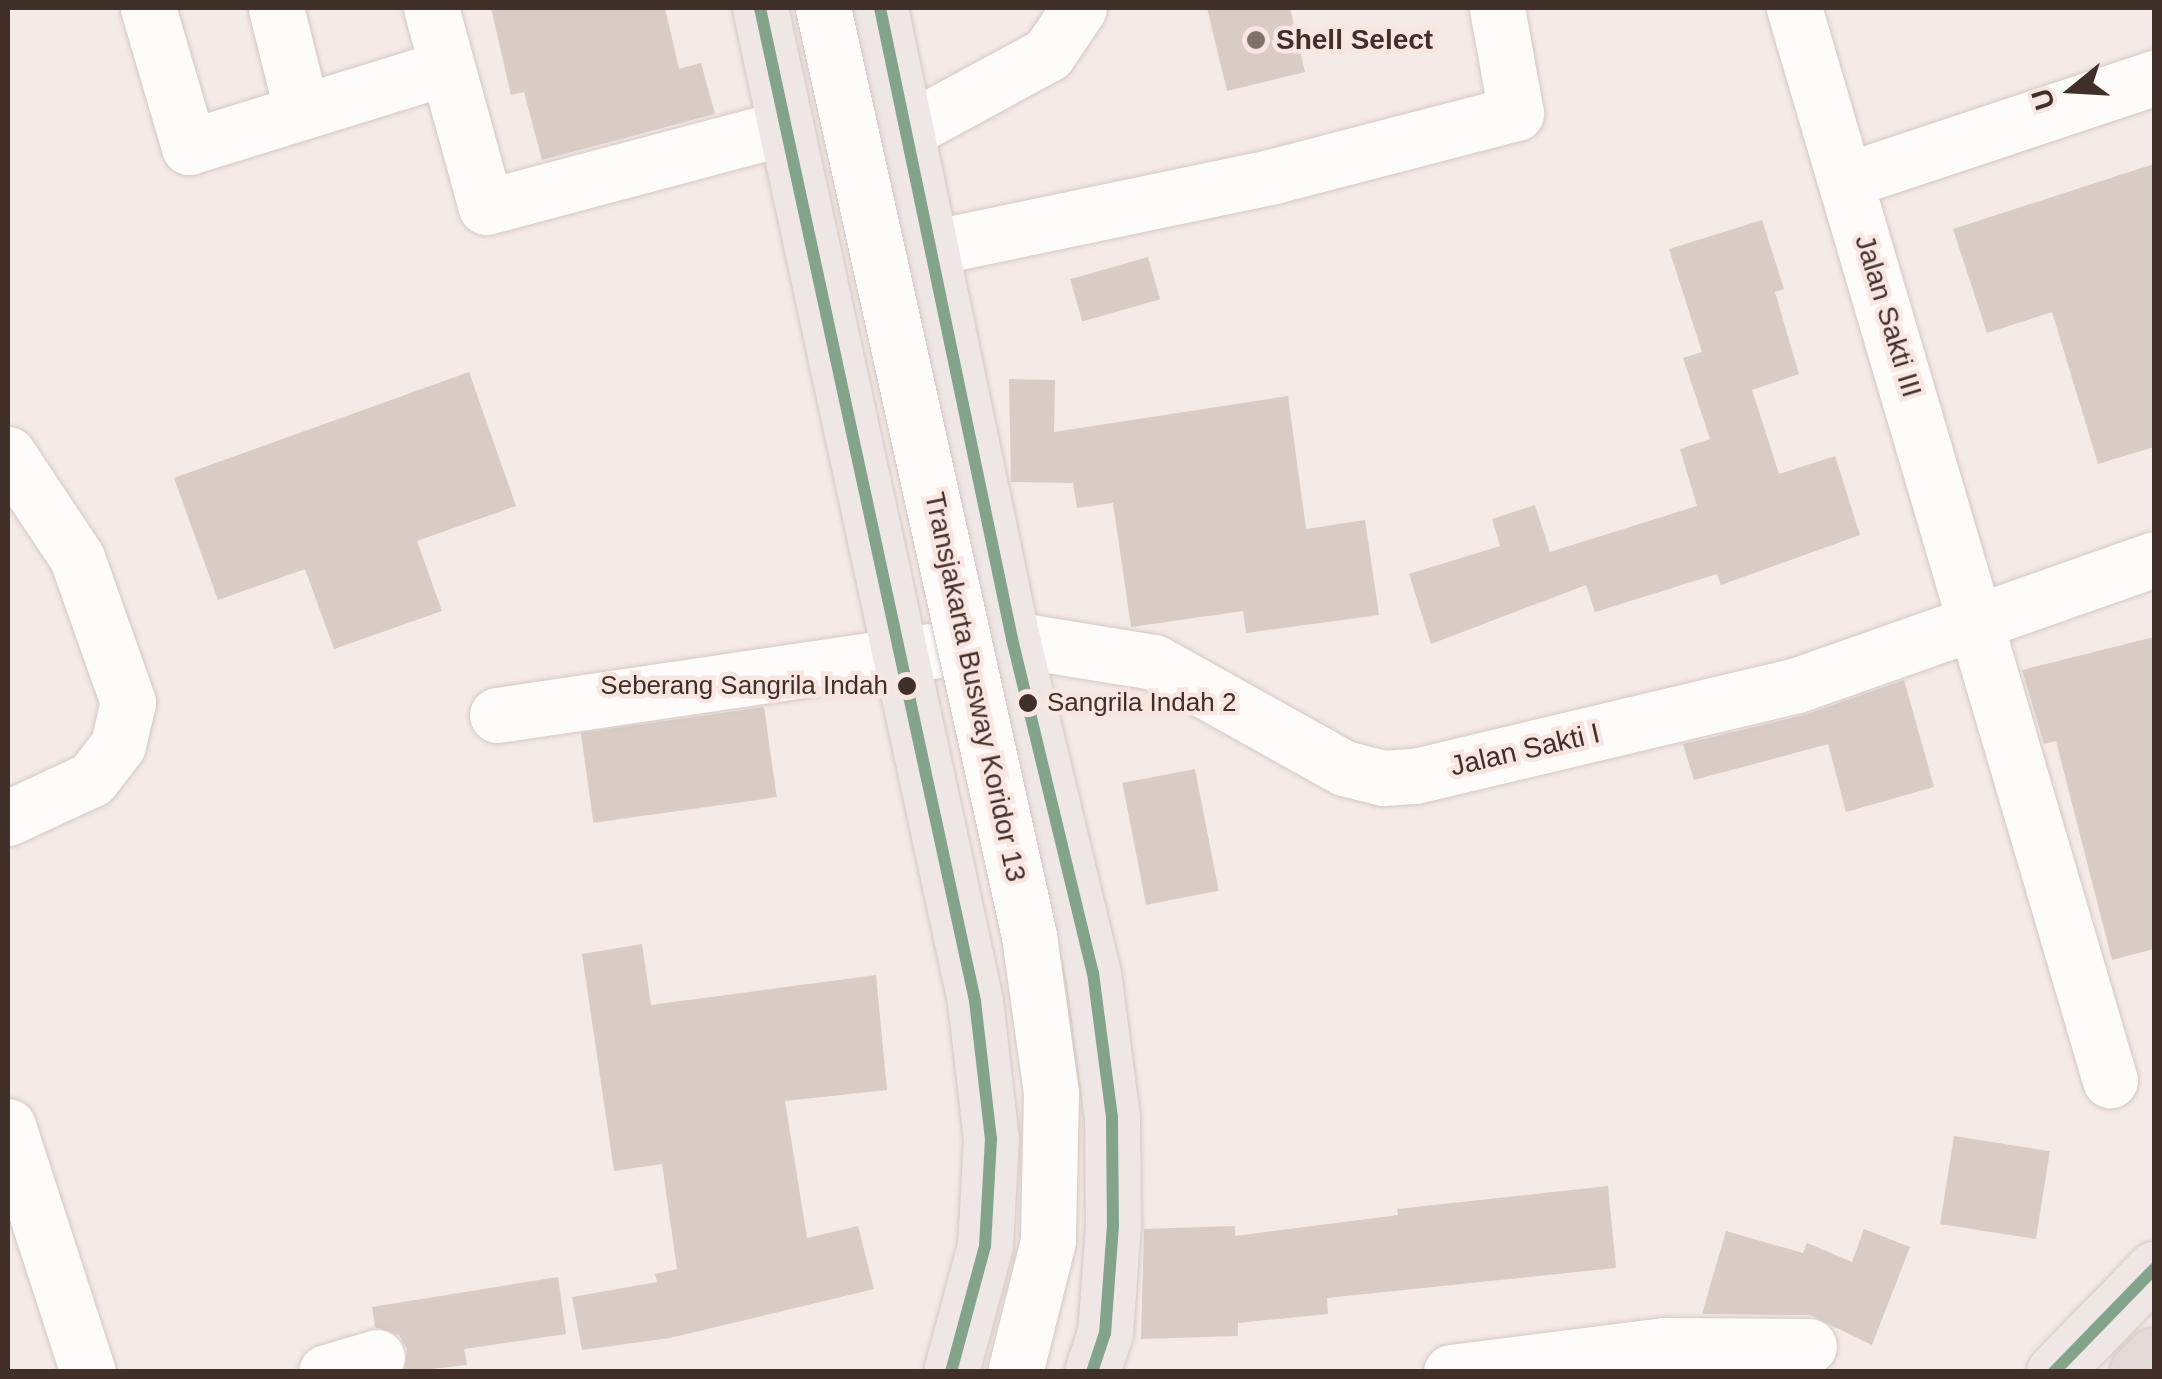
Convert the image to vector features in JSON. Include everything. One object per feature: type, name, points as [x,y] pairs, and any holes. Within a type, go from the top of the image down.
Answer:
[{"type":"highway","points":[[2137,1372],[2154,1355]]},
{"type":"main road","points":[[760,8],[975,1001],[991,1139],[986,1246],[951,1372]]},
{"type":"main road","points":[[880,8],[935,247],[1012,639],[1093,973],[1112,1118],[1105,1333],[1092,1372]]},
{"type":"main road","points":[[2054,1372],[2154,1269]]},
{"type":"street","points":[[148,8],[189,148],[446,67]]},
{"type":"street","points":[[276,8],[302,112]]},
{"type":"street","points":[[431,8],[486,207],[786,127]]},
{"type":"street","name":"Transjakarta Busway Koridor 13","points":[[823,8],[1013,860],[1052,1092],[1048,1241],[1015,1372]]},
{"type":"street","points":[[908,130],[1048,54],[1079,8]]},
{"type":"street","points":[[935,247],[1274,176],[1516,113],[1498,8]]},
{"type":"street","name":"Jalan Sakti III","points":[[1794,8],[1981,624],[2110,1080]]},
{"type":"street","points":[[1847,180],[2154,78]]},
{"type":"street","points":[[8,818],[92,779],[118,745],[128,702],[78,558],[16,492]]},
{"type":"street","name":"Jalan Sakti I","points":[[497,715],[900,651],[1012,639],[1154,662],[1313,754],[1383,778],[1796,685],[1981,624],[2154,559]]},
{"type":"street","points":[[8,1126],[88,1372]]},
{"type":"street","points":[[1451,1372],[1664,1345],[1808,1346]]},
{"type":"building","points":[[491,8],[665,8],[679,69],[701,63],[715,114],[542,160],[524,92],[511,95]]},
{"type":"building","name":"Shell Select","points":[[1207,8],[1290,8],[1305,72],[1227,91]]},
{"type":"building","points":[[2154,164],[2154,447],[2098,464],[2052,312],[1987,333],[1953,229]]},
{"type":"building","points":[[1762,220],[1784,289],[1775,292],[1799,374],[1752,390],[1779,474],[1835,456],[1860,535],[1721,585],[1717,574],[1595,612],[1586,585],[1431,644],[1409,574],[1500,546],[1492,519],[1535,505],[1550,552],[1697,506],[1680,449],[1710,439],[1683,358],[1702,352],[1669,249]]},
{"type":"building","points":[[1148,257],[1160,299],[1082,322],[1070,279]]},
{"type":"building","points":[[469,372],[516,506],[417,541],[442,611],[334,649],[305,569],[218,600],[174,478]]},
{"type":"building","points":[[1009,379],[1055,380],[1054,432],[1288,396],[1306,529],[1365,520],[1379,615],[1246,633],[1243,611],[1131,627],[1113,503],[1077,508],[1073,483],[1011,482]]},
{"type":"building","points":[[2154,637],[2154,949],[2112,960],[2056,741],[2044,744],[2022,670]]},
{"type":"building","points":[[1904,680],[1934,787],[1846,812],[1828,744],[1694,780],[1683,744],[1804,715]]},
{"type":"building","points":[[764,707],[777,797],[593,823],[581,733]]},
{"type":"building","points":[[1195,769],[1219,891],[1146,905],[1122,783]]},
{"type":"building","points":[[642,944],[651,1005],[876,975],[887,1090],[785,1101],[807,1238],[858,1226],[874,1289],[670,1338],[582,1350],[572,1297],[657,1282],[655,1274],[677,1269],[662,1164],[614,1171],[582,954]]},
{"type":"building","points":[[1954,1136],[2050,1151],[2036,1239],[1940,1224]]},
{"type":"building","points":[[1608,1186],[1616,1268],[1327,1298],[1328,1314],[1238,1323],[1238,1336],[1141,1339],[1144,1229],[1235,1226],[1235,1236],[1398,1215],[1397,1209]]},
{"type":"building","points":[[1864,1229],[1910,1247],[1872,1345],[1810,1315],[1702,1314],[1726,1231],[1803,1253],[1807,1243],[1852,1262]]},
{"type":"building","points":[[558,1277],[566,1334],[464,1349],[467,1365],[404,1372],[407,1349],[399,1335],[375,1327],[372,1307]]},
{"type":"transit line","points":[[760,8],[975,1001],[991,1139],[985,1246],[951,1372]]},
{"type":"transit line","points":[[880,8],[1012,639],[1093,973],[1112,1118],[1113,1225],[1105,1333],[1092,1372]]},
{"type":"transit line","points":[[2054,1372],[2154,1269]]},
{"type":"place","name":"Shell Select","points":[[1256,40]]},
{"type":"place","name":"Seberang Sangrila Indah","points":[[907,686]]},
{"type":"place","name":"Sangrila Indah 2","points":[[1028,703]]}]
